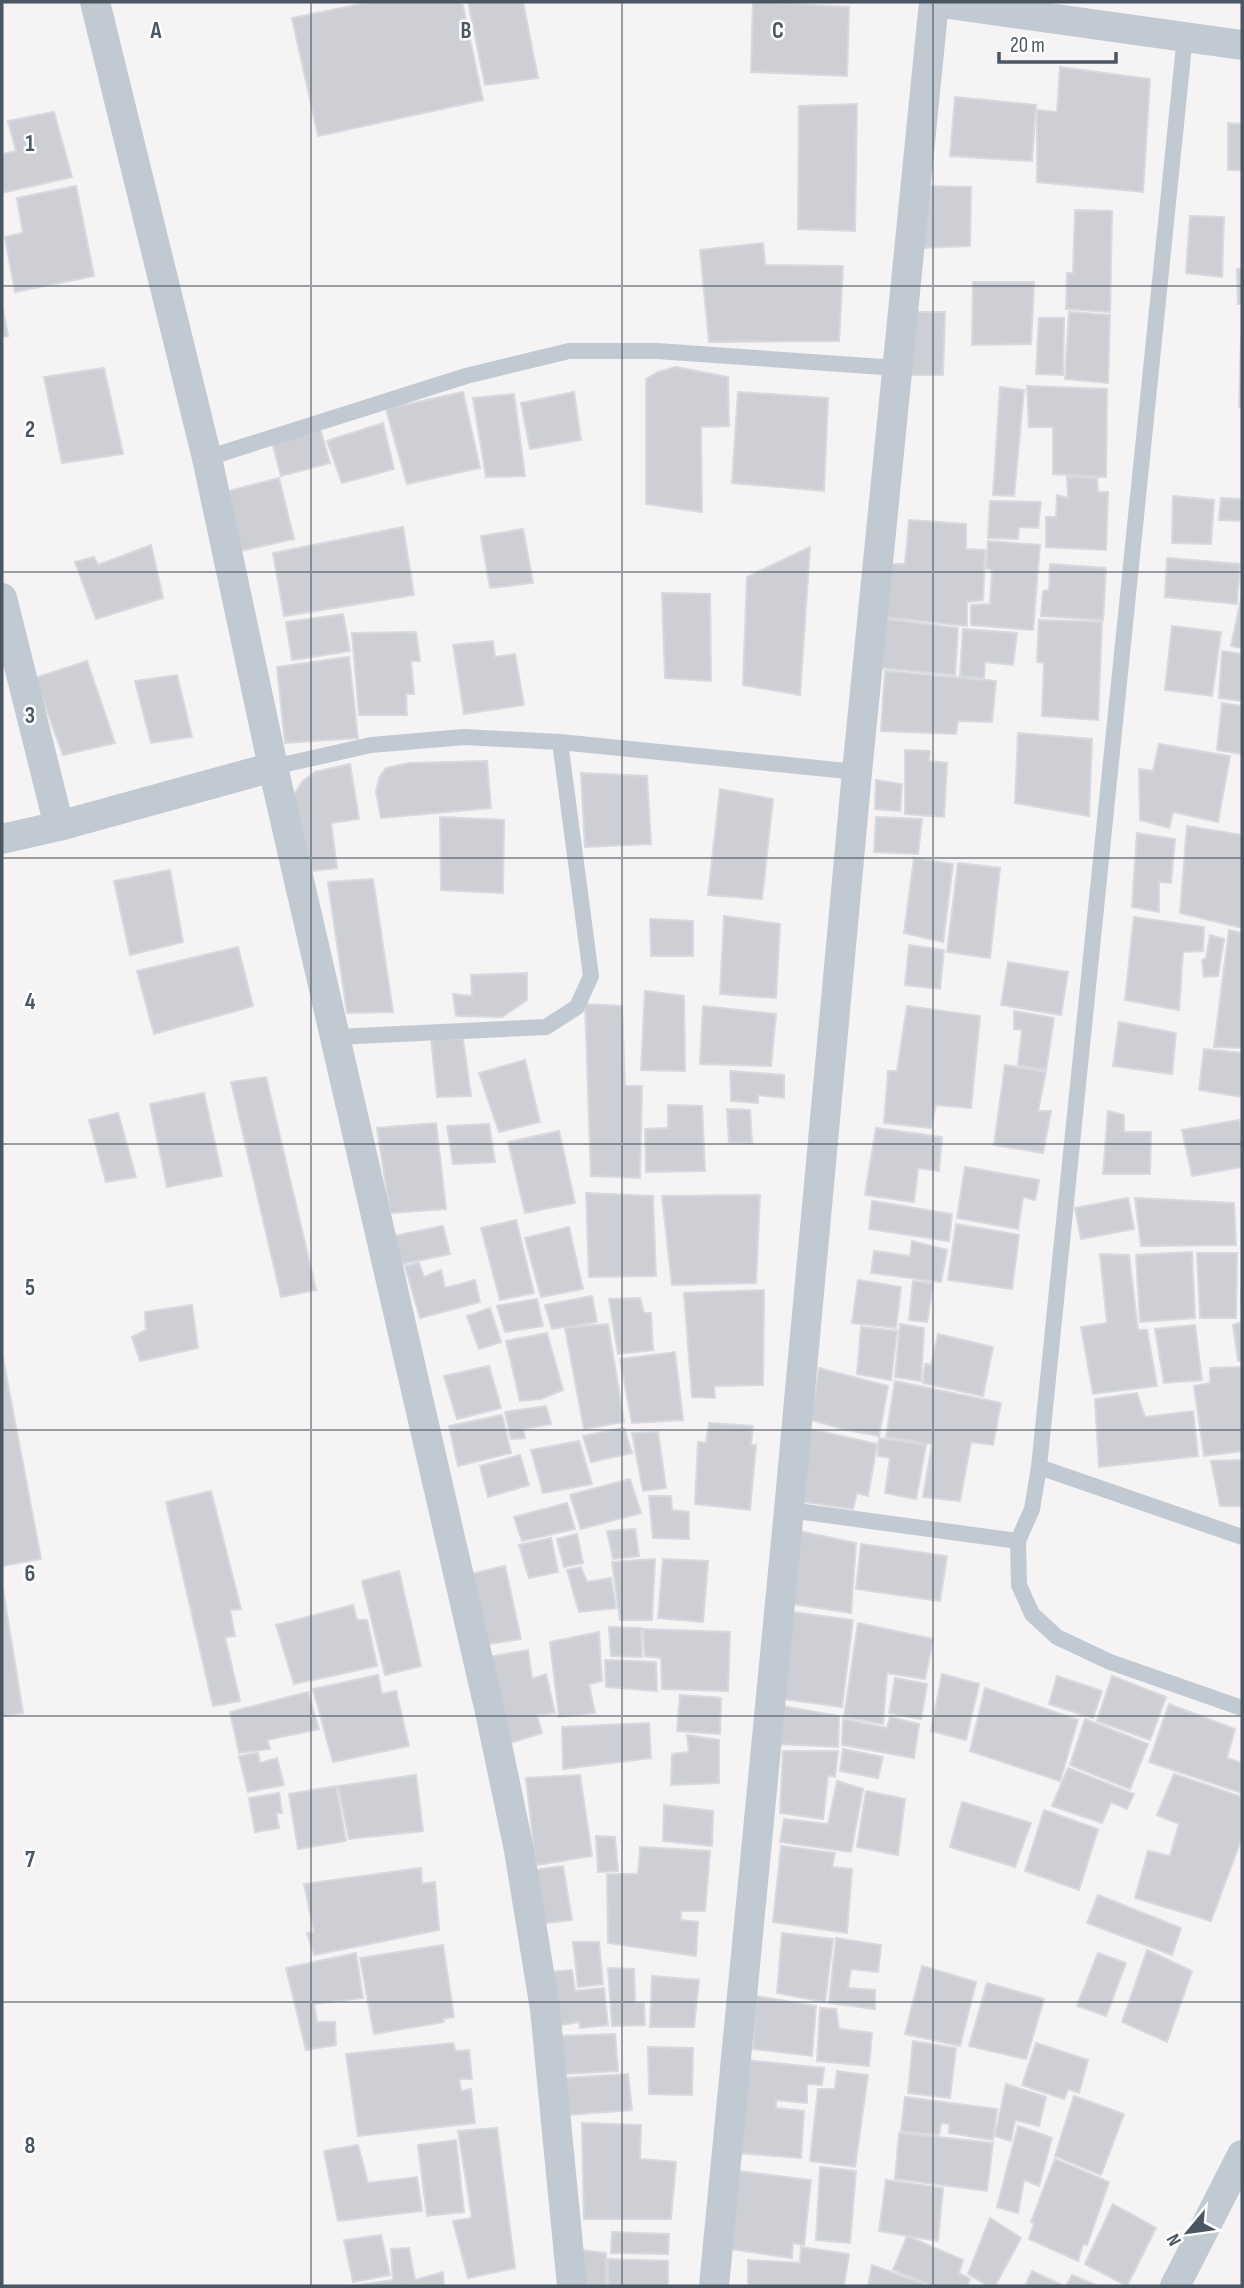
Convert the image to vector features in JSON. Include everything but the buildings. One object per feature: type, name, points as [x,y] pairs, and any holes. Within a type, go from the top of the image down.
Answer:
[{"type":"street","points":[[95,2],[207,458],[273,767],[490,1712],[519,1850],[545,2009],[572,2286]]},
{"type":"street","points":[[714,2286],[857,772],[934,2],[1242,45]]},
{"type":"street","points":[[2,598],[59,826]]},
{"type":"street","points":[[2,839],[273,767]]},
{"type":"street","points":[[1175,2286],[1242,2155]]},
{"type":"lane","points":[[1185,36],[1039,1467],[1032,1509],[1018,1541],[1019,1585],[1032,1614],[1057,1637],[1110,1662],[1242,1708]]},
{"type":"lane","points":[[207,458],[466,376],[569,351],[657,351],[897,368]]},
{"type":"lane","points":[[273,767],[371,745],[464,737],[560,742],[857,772]]},
{"type":"lane","points":[[335,1037],[546,1027],[577,1007],[591,976],[560,742]]},
{"type":"lane","points":[[1039,1467],[1242,1537]]},
{"type":"lane","points":[[789,1510],[1018,1541]]}]
